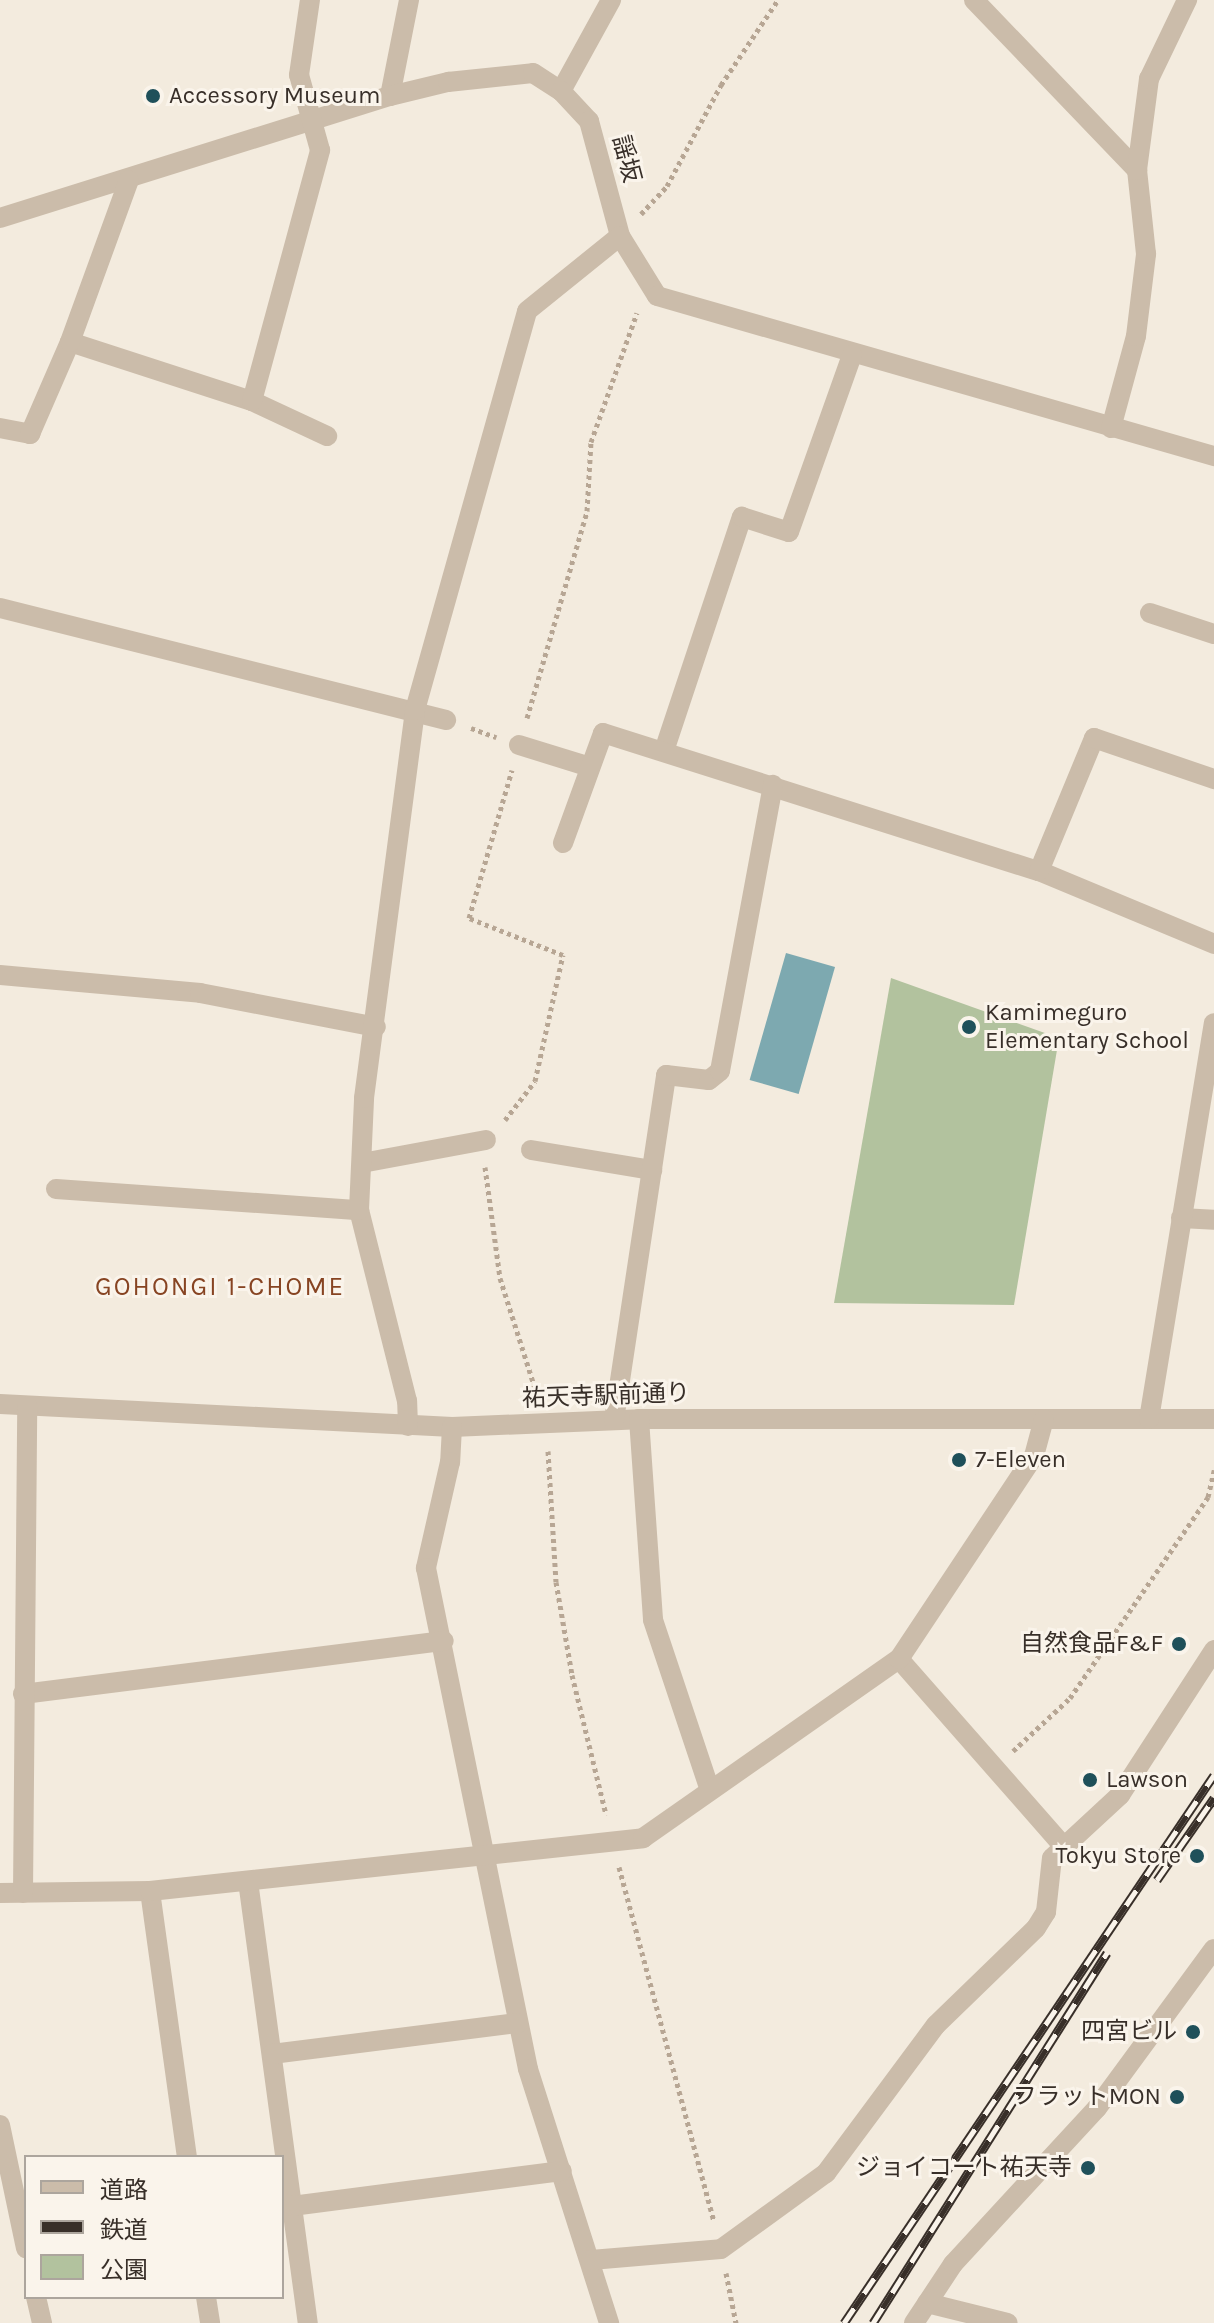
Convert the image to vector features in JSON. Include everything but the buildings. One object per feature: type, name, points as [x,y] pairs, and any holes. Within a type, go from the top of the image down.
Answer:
[{"type":"street","points":[[252,401],[320,150],[299,75],[310,0]]},
{"type":"street","points":[[390,96],[409,0]]},
{"type":"street","points":[[561,91],[611,0]]},
{"type":"street","points":[[974,0],[1137,170]]},
{"type":"street","points":[[1111,428],[1136,336],[1146,254],[1137,170],[1149,79],[1187,0]]},
{"type":"street","name":"謡坂","points":[[0,218],[311,124],[390,96],[448,82],[533,73],[561,91],[589,121],[620,236],[657,296],[852,355],[1214,456]]},
{"type":"street","points":[[0,428],[30,434],[70,342],[129,180]]},
{"type":"street","points":[[408,1426],[407,1401],[359,1210],[364,1098],[376,1027],[415,710],[527,311],[620,236]]},
{"type":"street","points":[[70,342],[252,401],[327,436]]},
{"type":"street","points":[[664,751],[742,517],[789,532],[852,355]]},
{"type":"street","points":[[0,608],[446,720]]},
{"type":"street","points":[[1150,613],[1214,634]]},
{"type":"street","points":[[563,843],[603,733],[1039,871],[1214,944]]},
{"type":"street","points":[[1039,871],[1094,738],[1214,779]]},
{"type":"street","points":[[519,745],[590,767]]},
{"type":"street","points":[[614,1420],[666,1075],[709,1080],[720,1071],[773,785]]},
{"type":"street","points":[[0,975],[185,991],[376,1027]]},
{"type":"street","points":[[1149,1419],[1214,1023]]},
{"type":"street","points":[[362,1163],[486,1140]]},
{"type":"street","points":[[531,1150],[652,1170]]},
{"type":"street","points":[[56,1189],[359,1210]]},
{"type":"street","points":[[1181,1218],[1214,1220]]},
{"type":"street","name":"祐天寺駅前通り","points":[[0,1404],[452,1427],[639,1419],[1214,1419]]},
{"type":"street","points":[[23,1893],[27,1406]]},
{"type":"street","points":[[639,1419],[653,1620],[710,1790]]},
{"type":"street","points":[[0,1893],[150,1891],[483,1853],[613,1844],[643,1838],[899,1659],[1034,1456],[1044,1419]]},
{"type":"street","points":[[452,1427],[450,1462],[426,1568],[444,1641],[483,1853],[528,2069],[609,2323]]},
{"type":"street","points":[[23,1694],[444,1641]]},
{"type":"street","points":[[591,2260],[721,2249],[826,2173],[936,2025],[1036,1928],[1046,1912],[1052,1858],[1120,1795],[1214,1650]]},
{"type":"street","points":[[899,1659],[1064,1847]]},
{"type":"street","points":[[248,1881],[308,2323]]},
{"type":"street","points":[[150,1891],[187,2155]]},
{"type":"street","points":[[914,2323],[953,2264],[1097,2108],[1214,1949]]},
{"type":"street","points":[[272,2054],[518,2023]]},
{"type":"street","points":[[0,2125],[24,2239]]},
{"type":"street","points":[[292,2206],[562,2171]]},
{"type":"street","points":[[36,2299],[42,2323]]},
{"type":"street","points":[[206,2299],[210,2323]]},
{"type":"street","points":[[927,2303],[1008,2323]]},
{"type":"path","points":[[620,236],[667,186],[721,85],[778,0]]},
{"type":"path","points":[[649,282],[591,442],[587,511],[469,918],[563,955],[535,1081],[486,1140],[484,1173],[500,1278],[546,1424],[556,1582],[572,1675],[613,1844],[721,2249],[736,2323]]},
{"type":"path","points":[[446,720],[519,745]]},
{"type":"path","points":[[995,1768],[1070,1698],[1208,1497],[1214,1470]]},
{"type":"green space","points":[[891,978],[1059,1038],[1014,1305],[834,1303]]},
{"type":"water","points":[[786,953],[835,967],[799,1094],[750,1080]]},
{"type":"railway","points":[[844,2323],[1214,1775]]},
{"type":"railway","points":[[1157,1880],[1214,1798]]},
{"type":"railway","points":[[873,2323],[1107,1953]]},
{"type":"place","name":"Accessory Museum","points":[[153,96]]},
{"type":"place","name":"Kamimeguro Elementary School","points":[[969,1027]]},
{"type":"place","name":"7-Eleven","points":[[959,1460]]},
{"type":"place","name":"自然食品F&F","points":[[1179,1644]]},
{"type":"place","name":"Lawson","points":[[1090,1780]]},
{"type":"place","name":"Tokyu Store","points":[[1197,1856]]},
{"type":"place","name":"四宮ビル","points":[[1193,2032]]},
{"type":"place","name":"フラットMON","points":[[1177,2097]]},
{"type":"place","name":"ジョイコート祐天寺","points":[[1088,2168]]},
{"type":"district","name":"GOHONGI 1-CHOME","points":[[220,1287]]}]
